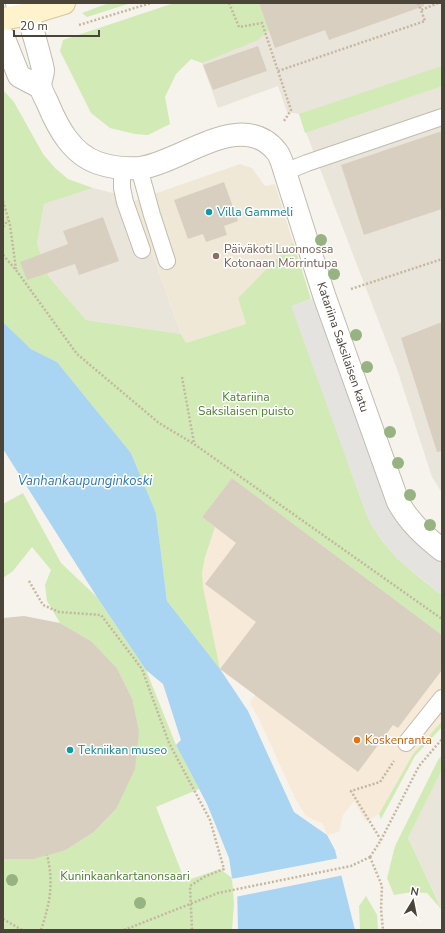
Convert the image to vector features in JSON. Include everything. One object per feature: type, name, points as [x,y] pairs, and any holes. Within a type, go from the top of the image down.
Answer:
[{"type":"main road","points":[[3,19],[22,9],[64,3]]},
{"type":"street","points":[[3,36],[19,76],[40,87],[43,70],[22,9]]},
{"type":"street","name":"Katariina Saksilaisen katu","points":[[40,87],[56,124],[78,152],[97,162],[131,168],[153,165],[233,134],[250,135],[267,142],[278,153],[324,295],[398,502],[405,515],[428,539],[442,550]]},
{"type":"lane","points":[[285,172],[306,163],[442,116]]},
{"type":"lane","points":[[131,168],[122,188],[125,202],[142,250]]},
{"type":"lane","points":[[131,168],[152,215],[167,261]]},
{"type":"lane","points":[[406,743],[442,698]]},
{"type":"path","points":[[76,26],[151,3]]},
{"type":"path","points":[[229,3],[239,27],[262,23],[291,110],[284,121]]},
{"type":"path","points":[[278,71],[425,21],[418,3]]},
{"type":"path","points":[[421,10],[438,3]]},
{"type":"path","points":[[3,201],[8,220],[16,270]]},
{"type":"path","points":[[3,227],[8,220]]},
{"type":"path","points":[[3,255],[16,270],[77,354],[159,423],[194,444],[442,619]]},
{"type":"path","points":[[351,289],[442,259]]},
{"type":"path","points":[[182,377],[194,444]]},
{"type":"path","points":[[30,580],[42,605],[59,612],[101,615],[142,669],[169,743],[210,820],[224,869],[204,877],[190,886],[192,930]]},
{"type":"path","points":[[124,930],[218,893],[351,866],[370,857],[381,840],[419,766],[442,739]]},
{"type":"path","points":[[381,840],[351,790],[380,782],[406,743]]},
{"type":"path","points":[[41,930],[49,905],[51,876],[47,855]]},
{"type":"path","points":[[370,857],[382,886],[380,909],[383,930]]},
{"type":"path","points":[[3,919],[22,930]]},
{"type":"shaded area","points":[[189,3],[442,3],[442,493],[432,477],[397,369],[299,114],[287,112],[278,86],[218,108],[202,63]]},
{"type":"shaded area","name":"Päiväkoti Luonnossa Kotonaan Mörrintupa","points":[[240,164],[252,168],[265,186],[275,184],[293,242],[238,298],[246,324],[186,343],[181,334],[134,201]]},
{"type":"shaded area","points":[[93,188],[113,193],[130,191],[181,334],[86,320],[49,277],[37,244],[44,204]]},
{"type":"shaded area","points":[[324,295],[398,502],[442,550],[442,595],[397,559],[371,525],[366,513],[291,306]]},
{"type":"shaded area","points":[[232,478],[442,635],[442,721],[413,754],[379,814],[366,822],[354,801],[343,815],[339,832],[327,835],[323,824],[306,816],[296,800],[259,719],[251,705],[250,702],[255,695],[220,669],[203,587],[202,573],[205,557],[202,517]]},
{"type":"shaded area","points":[[442,770],[442,909],[408,838]]},
{"type":"green space","points":[[109,3],[131,3],[87,17],[82,13]]},
{"type":"green space","points":[[174,3],[259,3],[269,30],[258,40],[202,63],[191,59],[176,74],[165,97],[170,124],[148,135],[135,134],[110,128],[91,113],[60,51],[63,40]]},
{"type":"green space","points":[[442,66],[442,86],[305,133],[299,114]]},
{"type":"green space","name":"Katariina Saksilaisen puisto","points":[[3,90],[14,102],[43,154],[55,168],[68,179],[93,188],[44,204],[37,244],[49,277],[86,320],[181,334],[186,343],[246,324],[238,298],[293,242],[311,299],[292,306],[366,513],[381,538],[398,559],[442,595],[442,635],[232,478],[202,517],[215,527],[205,557],[202,573],[203,587],[220,669],[167,601],[156,513],[131,453],[57,362],[31,349],[3,322]]},
{"type":"green space","name":"Kuninkaankartanonsaari","points":[[23,493],[61,563],[97,597],[146,670],[176,745],[199,789],[156,807],[185,881],[220,869],[232,878],[234,904],[232,930],[3,930],[3,859],[66,850],[94,832],[116,809],[132,698],[117,668],[91,641],[60,623],[47,601],[45,585],[51,570],[32,547],[13,571],[3,578],[3,504]]},
{"type":"green space","points":[[442,721],[442,727],[415,756],[381,819],[379,814],[413,754]]},
{"type":"green space","points":[[442,755],[442,770],[408,838],[442,910],[427,893],[412,892],[394,895],[387,878],[395,846],[438,760]]},
{"type":"green space","points":[[366,896],[377,915],[378,930],[360,930],[359,906]]},
{"type":"water","name":"Vanhankaupunginkoski","points":[[3,322],[31,349],[57,362],[131,453],[156,513],[167,601],[220,669],[248,711],[294,812],[327,835],[335,850],[355,930],[238,930],[237,883],[232,878],[229,858],[207,804],[176,745],[181,740],[163,684],[146,670],[97,597],[3,449]]},
{"type":"pier","points":[[339,858],[344,875],[235,897],[235,884],[231,879]]},
{"type":"building","points":[[259,3],[424,3],[424,6],[329,40],[325,30],[275,48]]},
{"type":"building","points":[[258,46],[267,71],[213,90],[203,65]]},
{"type":"building","points":[[442,131],[442,209],[364,235],[341,165]]},
{"type":"building","name":"Villa Gammeli","points":[[224,182],[238,221],[224,226],[227,235],[206,242],[203,234],[188,239],[174,200]]},
{"type":"building","points":[[103,217],[119,261],[79,275],[75,264],[27,280],[20,262],[68,244],[63,231]]},
{"type":"building","points":[[442,322],[442,451],[437,452],[401,338]]},
{"type":"building","points":[[232,478],[442,635],[442,670],[398,728],[393,725],[358,772],[220,669],[256,622],[205,584],[236,543],[202,517]]},
{"type":"building","name":"Tekniikan museo","points":[[24,616],[60,623],[91,641],[117,668],[132,698],[139,732],[135,769],[116,809],[94,832],[66,850],[33,859],[3,859],[3,618]]},
{"type":"place","name":"Villa Gammeli","points":[[209,212]]},
{"type":"place","name":"Päiväkoti Luonnossa Kotonaan Mörrintupa","points":[[216,256]]},
{"type":"place","name":"Koskenranta","points":[[357,740]]},
{"type":"place","name":"Tekniikan museo","points":[[70,750]]}]
